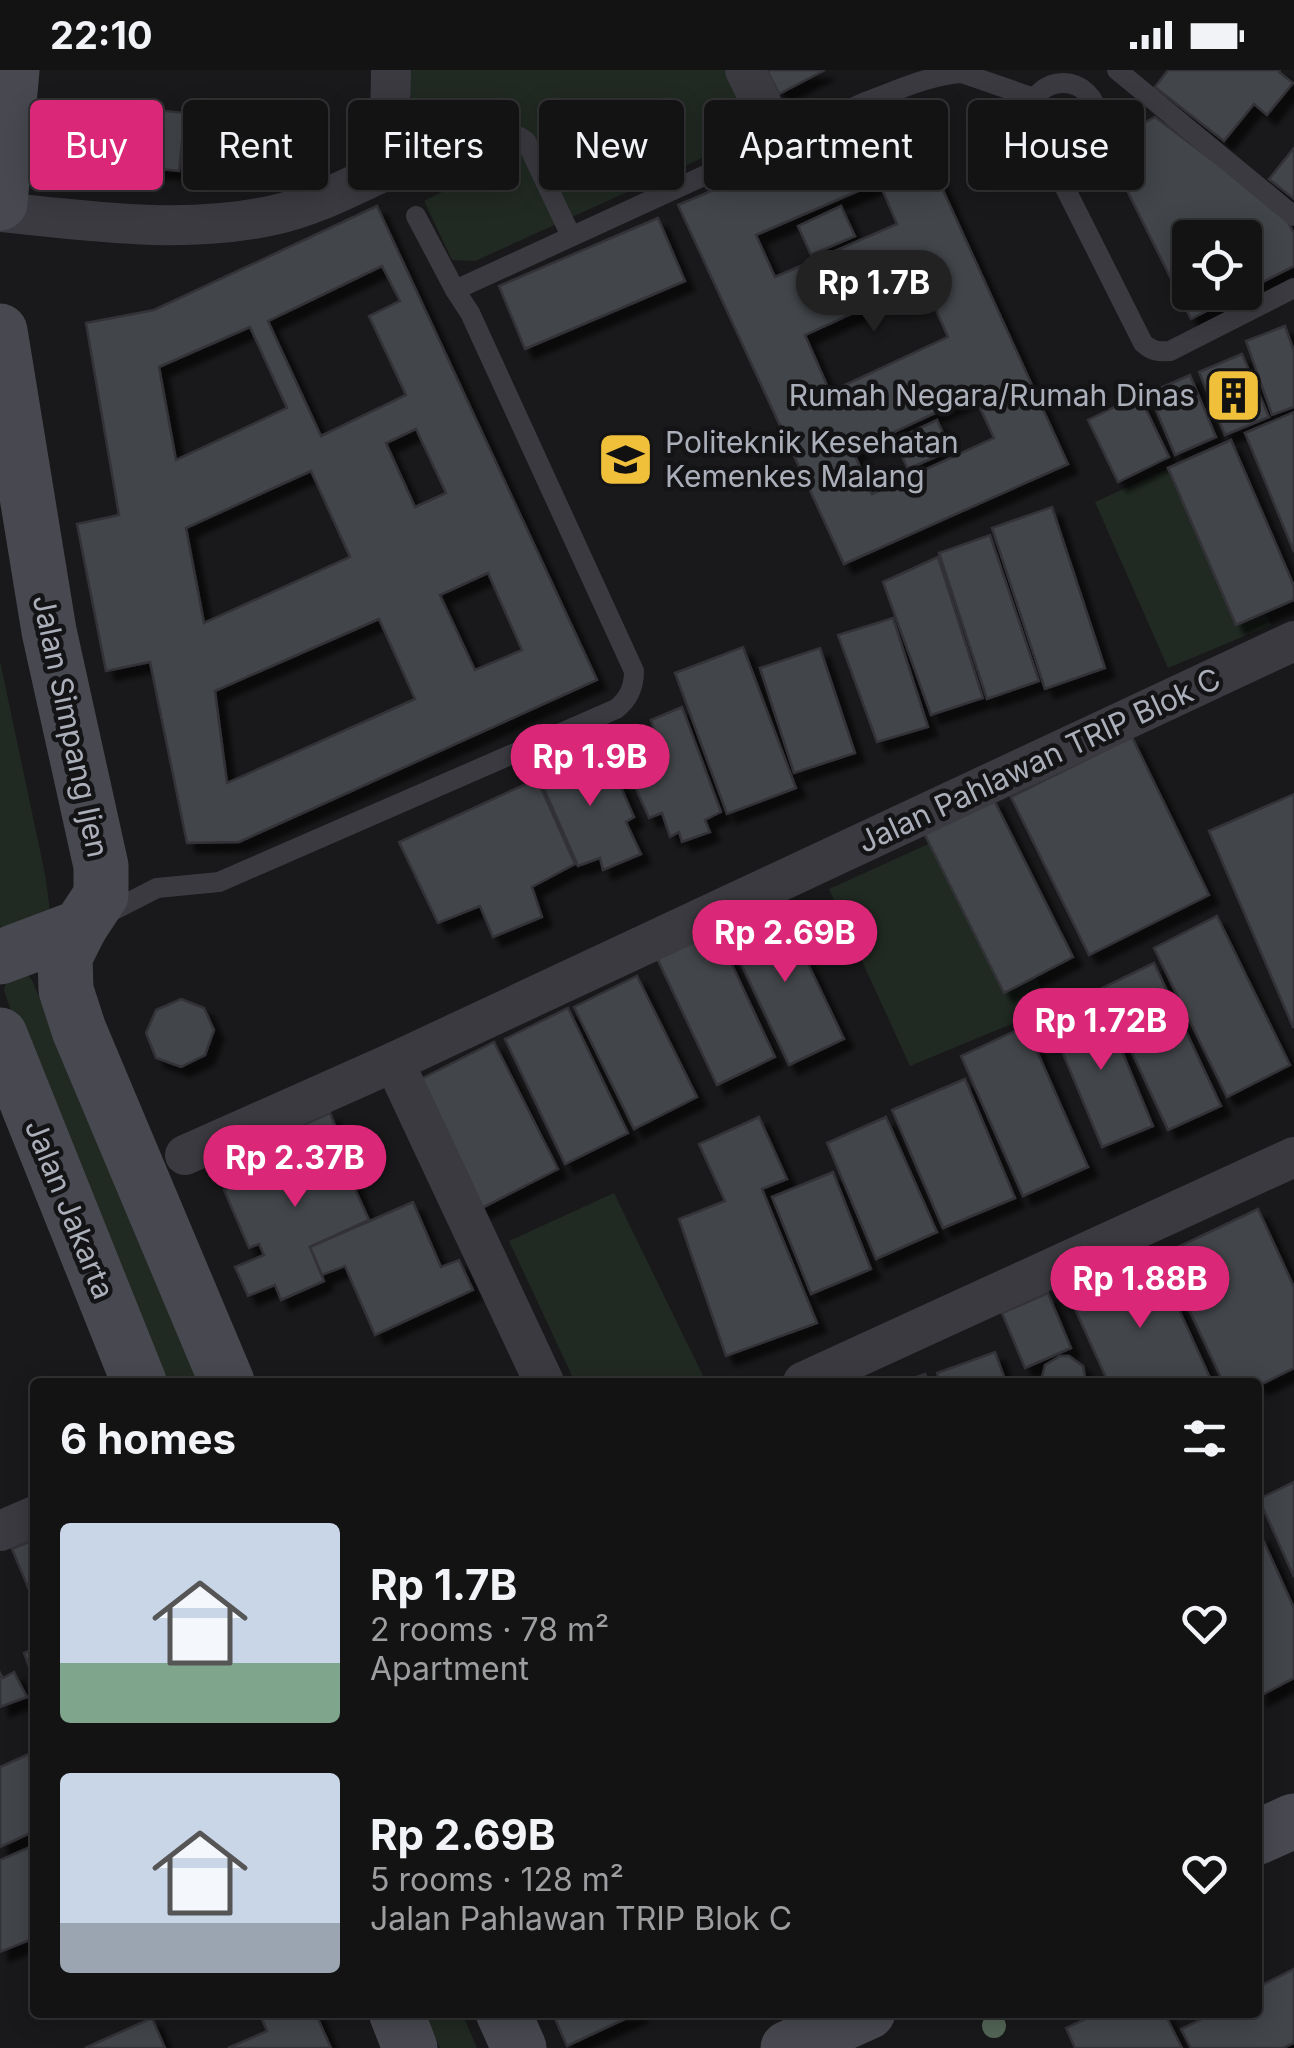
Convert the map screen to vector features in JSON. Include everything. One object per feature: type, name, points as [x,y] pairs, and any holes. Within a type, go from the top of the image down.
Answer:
[{"type":"main road","points":[[0,203],[12,70]]},
{"type":"main road","name":"Jalan Simpang Ijen","points":[[0,331],[48,631],[101,866],[101,895],[65,958],[66,990],[79,1030],[225,1378]]},
{"type":"main road","points":[[0,957],[80,927]]},
{"type":"main road","name":"Jalan Jakarta","points":[[0,1036],[137,1378]]},
{"type":"main road","points":[[1262,1835],[1294,1821]]},
{"type":"main road","points":[[398,2018],[410,2048]]},
{"type":"main road","points":[[506,2018],[519,2048]]},
{"type":"main road","points":[[788,2048],[845,2018]]},
{"type":"street","points":[[390,70],[390,100]]},
{"type":"street","points":[[745,70],[760,100]]},
{"type":"street","points":[[0,212],[179,225],[225,223],[276,215],[348,188]]},
{"type":"street","name":"Jalan Pahlawan TRIP Blok C","points":[[185,1156],[1294,641]]},
{"type":"street","points":[[394,1062],[542,1378]]},
{"type":"street","points":[[812,1378],[1294,1157]]},
{"type":"street","points":[[0,1531],[30,1518]]},
{"type":"lane","points":[[1089,93],[1109,70]]},
{"type":"lane","points":[[1117,70],[1294,216]]},
{"type":"lane","points":[[455,290],[865,102],[950,74],[962,72],[1034,98],[1041,90],[1060,82],[1071,83],[1089,93],[1092,100]]},
{"type":"lane","points":[[519,137],[526,142],[571,236]]},
{"type":"lane","points":[[1066,190],[1143,343],[1150,349],[1170,351],[1294,288]]},
{"type":"lane","points":[[80,927],[156,888],[218,882],[616,709],[624,703],[634,682],[634,670],[470,313],[416,216]]},
{"type":"shaded area","points":[[409,70],[730,70],[745,100],[704,100],[704,157],[684,166],[684,100],[539,100],[539,190],[632,190],[475,261],[452,260],[424,201],[446,190],[519,190],[519,100],[413,100],[405,84]]},
{"type":"shaded area","points":[[1193,457],[1271,625],[1168,668],[1095,502]]},
{"type":"shaded area","points":[[0,661],[50,910],[16,931],[0,926]]},
{"type":"shaded area","points":[[968,826],[1050,1008],[910,1066],[829,889]]},
{"type":"shaded area","points":[[23,970],[32,980],[197,1378],[158,1378],[60,1146],[4,991],[7,974]]},
{"type":"shaded area","points":[[614,1193],[704,1378],[573,1378],[509,1241]]},
{"type":"shaded area","points":[[427,2018],[464,2018],[477,2048],[440,2048]]},
{"type":"building","points":[[767,70],[825,70],[779,94]]},
{"type":"building","points":[[1168,70],[1280,70],[1293,83],[1267,115],[1254,104],[1224,141],[1155,87]]},
{"type":"building","points":[[163,111],[183,113],[179,171],[163,169]]},
{"type":"building","points":[[1155,117],[1282,212],[1294,233],[1294,266],[1262,282],[1262,220],[1172,220],[1172,281],[1127,190],[1144,190],[1144,123]]},
{"type":"building","points":[[1294,148],[1294,199],[1269,179]]},
{"type":"building","points":[[714,190],[860,190],[756,235],[775,277],[897,224],[882,190],[943,190],[1068,464],[844,564],[678,205]],"holes":[[[923,281],[948,337],[830,392],[805,335]],[[974,395],[994,438],[872,494],[853,451]]]},
{"type":"building","points":[[377,206],[597,680],[239,842],[187,843],[150,662],[106,671],[77,524],[119,515],[86,323],[154,310]],"holes":[[[382,266],[400,301],[369,316],[406,395],[321,436],[268,321]],[[250,327],[287,408],[176,460],[159,367]],[[416,429],[446,493],[415,507],[386,443]],[[311,471],[350,557],[204,623],[186,528]],[[488,573],[522,650],[475,670],[440,595]],[[379,619],[415,699],[227,783],[215,691]]]},
{"type":"building","points":[[841,206],[855,236],[811,255],[798,226]]},
{"type":"building","points":[[658,218],[685,281],[525,349],[499,286]]},
{"type":"building","points":[[1187,310],[1208,310],[1191,319]]},
{"type":"building","name":"Rumah Negara/Rumah Dinas","points":[[1285,326],[1294,351],[1294,407],[1272,415],[1246,341]]},
{"type":"building","name":"Rumah Negara/Rumah Dinas","points":[[1242,354],[1269,417],[1225,435],[1199,372]]},
{"type":"building","name":"Rumah Negara/Rumah Dinas","points":[[1190,375],[1216,437],[1175,455],[1149,393]]},
{"type":"building","points":[[1139,395],[1169,457],[1118,482],[1088,420]]},
{"type":"building","points":[[1294,412],[1294,552],[1245,433]]},
{"type":"building","points":[[937,420],[951,450],[908,469],[894,440]]},
{"type":"building","points":[[1231,440],[1294,586],[1294,600],[1236,625],[1168,468]]},
{"type":"building","points":[[1052,507],[1105,668],[1045,689],[992,528]]},
{"type":"building","points":[[990,535],[1039,681],[987,699],[939,553]]},
{"type":"building","points":[[938,557],[983,698],[931,715],[883,582]]},
{"type":"building","points":[[893,618],[928,727],[877,742],[838,635]]},
{"type":"building","points":[[743,647],[796,788],[727,814],[675,673]]},
{"type":"building","points":[[820,648],[855,753],[794,773],[760,668]]},
{"type":"building","points":[[682,707],[721,812],[705,820],[710,832],[682,842],[679,832],[670,837],[662,813],[649,818],[621,755],[658,742],[651,720]]},
{"type":"building","points":[[1132,737],[1209,895],[1089,955],[1011,797]]},
{"type":"building","points":[[567,751],[575,766],[606,753],[634,817],[626,822],[641,854],[603,870],[600,858],[578,866],[534,766]]},
{"type":"building","points":[[537,779],[575,864],[532,887],[542,917],[493,937],[480,906],[438,923],[399,842]]},
{"type":"building","points":[[1294,794],[1294,1027],[1293,1027],[1209,831]]},
{"type":"building","points":[[993,798],[1073,957],[1004,993],[924,833]]},
{"type":"building","points":[[780,905],[844,1039],[789,1065],[726,932]]},
{"type":"building","points":[[1217,916],[1290,1065],[1227,1097],[1154,948]]},
{"type":"building","points":[[715,928],[775,1057],[717,1085],[656,956]]},
{"type":"building","points":[[1154,963],[1221,1106],[1168,1130],[1102,988]]},
{"type":"building","points":[[637,976],[697,1097],[634,1129],[574,1007]]},
{"type":"building","points":[[1100,998],[1153,1126],[1102,1147],[1049,1020]]},
{"type":"building","points":[[181,999],[204,1008],[214,1030],[205,1055],[181,1067],[156,1058],[146,1033],[156,1010]]},
{"type":"building","points":[[568,1008],[628,1133],[565,1164],[505,1039]]},
{"type":"building","points":[[1026,1026],[1088,1167],[1023,1196],[961,1056]]},
{"type":"building","points":[[494,1042],[558,1169],[480,1209],[417,1081]]},
{"type":"building","points":[[965,1079],[1015,1198],[943,1228],[892,1110]]},
{"type":"building","points":[[330,1113],[340,1138],[333,1140],[369,1220],[310,1247],[324,1281],[281,1300],[275,1285],[248,1296],[235,1267],[264,1255],[259,1244],[249,1248],[224,1190],[285,1162],[274,1138]]},
{"type":"building","points":[[759,1117],[787,1179],[762,1189],[817,1323],[726,1356],[679,1219],[725,1201],[699,1144]]},
{"type":"building","points":[[886,1117],[937,1232],[876,1259],[827,1143]]},
{"type":"building","points":[[833,1172],[871,1269],[811,1294],[772,1197]]},
{"type":"building","points":[[413,1202],[441,1267],[459,1260],[473,1290],[375,1335],[345,1266],[322,1275],[310,1247]]},
{"type":"building","points":[[1258,1209],[1294,1287],[1294,1368],[1262,1384],[1262,1378],[1221,1378],[1163,1254]]},
{"type":"building","points":[[1157,1261],[1210,1378],[1106,1378],[1071,1300]]},
{"type":"building","points":[[1048,1293],[1071,1348],[1025,1368],[1002,1313]]},
{"type":"building","points":[[995,1352],[1005,1378],[939,1378],[937,1373]]},
{"type":"building","points":[[1060,1356],[1069,1356],[1083,1366],[1085,1378],[1042,1378],[1045,1365]]},
{"type":"building","points":[[1294,1482],[1294,1577],[1262,1506],[1262,1498]]},
{"type":"building","points":[[1262,1537],[1294,1608],[1294,1678],[1262,1695]]},
{"type":"building","points":[[30,1541],[30,1592],[12,1549]]},
{"type":"building","points":[[14,1672],[27,1697],[0,1707],[0,1673],[3,1678]]},
{"type":"building","points":[[30,1756],[30,1833],[0,1847],[0,1767]]},
{"type":"building","points":[[30,1847],[30,1940],[0,1952],[0,1860]]},
{"type":"building","points":[[1294,1969],[1294,2043],[1283,2048],[1191,2048],[1181,2029],[1204,2018],[1262,2018],[1262,1985]]},
{"type":"building","points":[[152,2018],[165,2048],[85,2048]]},
{"type":"building","points":[[262,2018],[318,2018],[331,2048],[228,2048],[267,2031]]},
{"type":"building","points":[[555,2018],[627,2018],[567,2046]]},
{"type":"building","points":[[1087,2018],[1167,2018],[1182,2048],[1075,2048],[1066,2028]]},
{"type":"place","name":"Rumah Negara/Rumah Dinas","points":[[1234,395]]},
{"type":"place","name":"Politeknik Kesehatan Kemenkes Malang","points":[[626,459]]}]
